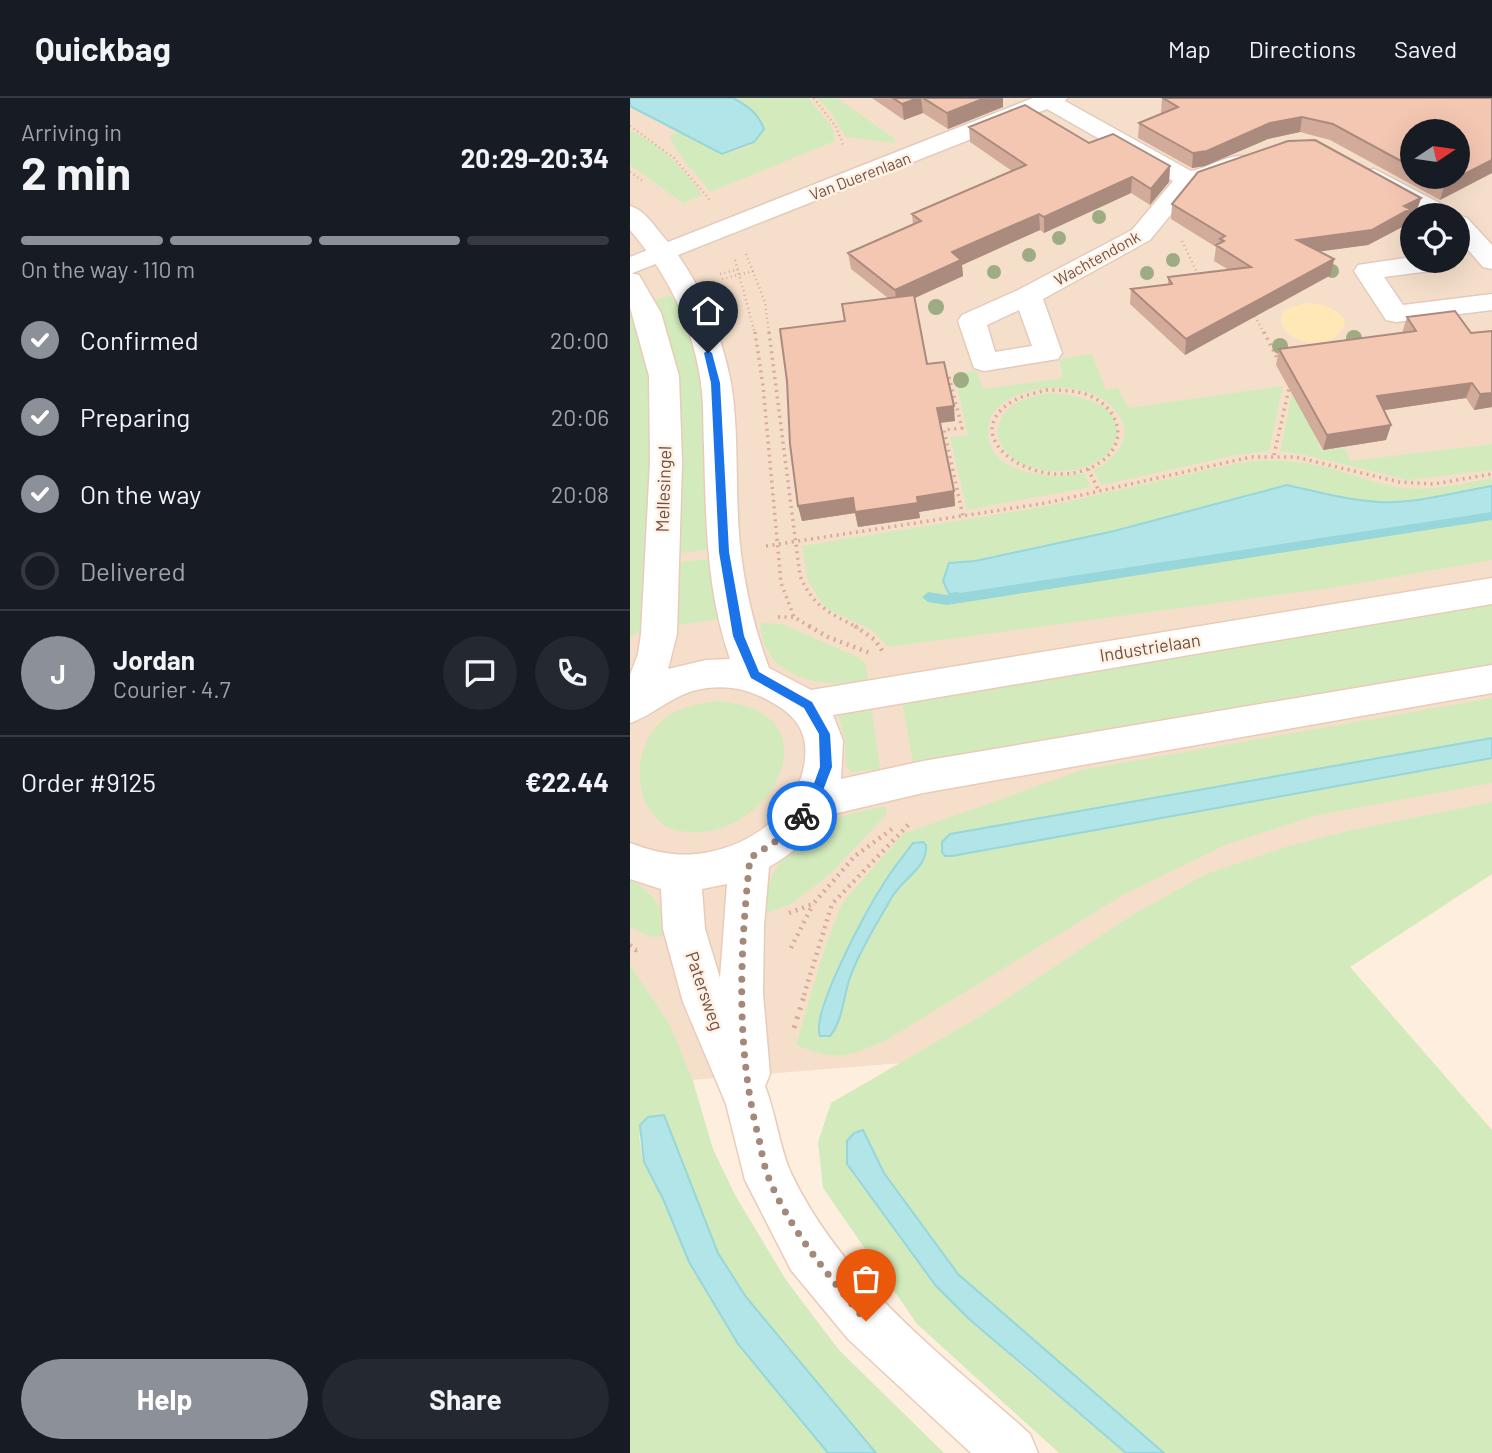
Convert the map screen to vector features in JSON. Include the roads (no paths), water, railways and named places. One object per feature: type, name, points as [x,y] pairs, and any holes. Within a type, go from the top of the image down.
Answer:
[{"type":"street","points":[[1050,99],[1186,179],[1212,175],[1266,151]]},
{"type":"street","name":"Van Duerenlaan","points":[[630,267],[1050,99]]},
{"type":"street","points":[[1355,166],[1422,203]]},
{"type":"street","name":"Wachtendonk","points":[[1028,296],[1048,353],[984,362],[972,321],[1028,296],[1142,235],[1186,179]]},
{"type":"street","points":[[630,214],[664,253],[682,284],[701,327],[716,383],[724,552],[735,623],[754,675]]},
{"type":"street","points":[[1470,236],[1490,258]]},
{"type":"street","points":[[1470,259],[1490,258]]},
{"type":"street","points":[[1400,267],[1367,271],[1396,314],[1492,302]]},
{"type":"street","name":"Mellesingel","points":[[630,281],[647,313],[664,376],[666,462],[659,634],[656,654],[634,704]]},
{"type":"street","name":"Industrielaan","points":[[808,705],[1492,591]]},
{"type":"street","points":[[630,861],[649,869],[680,873],[716,870],[750,858],[787,834],[813,803],[826,767],[824,734],[808,705],[754,675],[725,672],[696,676],[666,685],[634,704]]},
{"type":"street","points":[[813,803],[906,782],[1492,679]]},
{"type":"street","name":"Patersweg","points":[[750,858],[743,926],[741,994],[750,1104],[769,1180],[809,1252],[866,1321],[1011,1453]]},
{"type":"street","name":"Patersweg","points":[[680,873],[684,929],[705,1002],[750,1104]]},
{"type":"water","points":[[630,98],[733,98],[752,110],[764,129],[754,142],[722,154],[630,106]]},
{"type":"water","points":[[1287,485],[1379,502],[1421,499],[1492,486],[1492,514],[959,597],[958,593],[949,594],[943,581],[949,563],[975,561],[1114,531]]},
{"type":"water","points":[[1492,738],[1492,758],[952,856],[945,856],[942,852],[942,842],[950,834]]},
{"type":"water","points":[[923,842],[926,845],[926,853],[923,860],[892,897],[860,955],[848,983],[835,1029],[830,1036],[820,1036],[819,1025],[823,1007],[841,962],[864,917],[888,876],[913,843]]},
{"type":"water","points":[[664,1115],[718,1253],[746,1297],[876,1453],[828,1453],[738,1344],[689,1262],[664,1201],[644,1162],[640,1125],[648,1117]]},
{"type":"water","points":[[863,1130],[884,1173],[958,1274],[1164,1453],[1126,1453],[968,1318],[936,1286],[847,1164],[847,1141],[854,1133]]},
{"type":"waterway","points":[[928,597],[947,600],[1492,516]]}]
